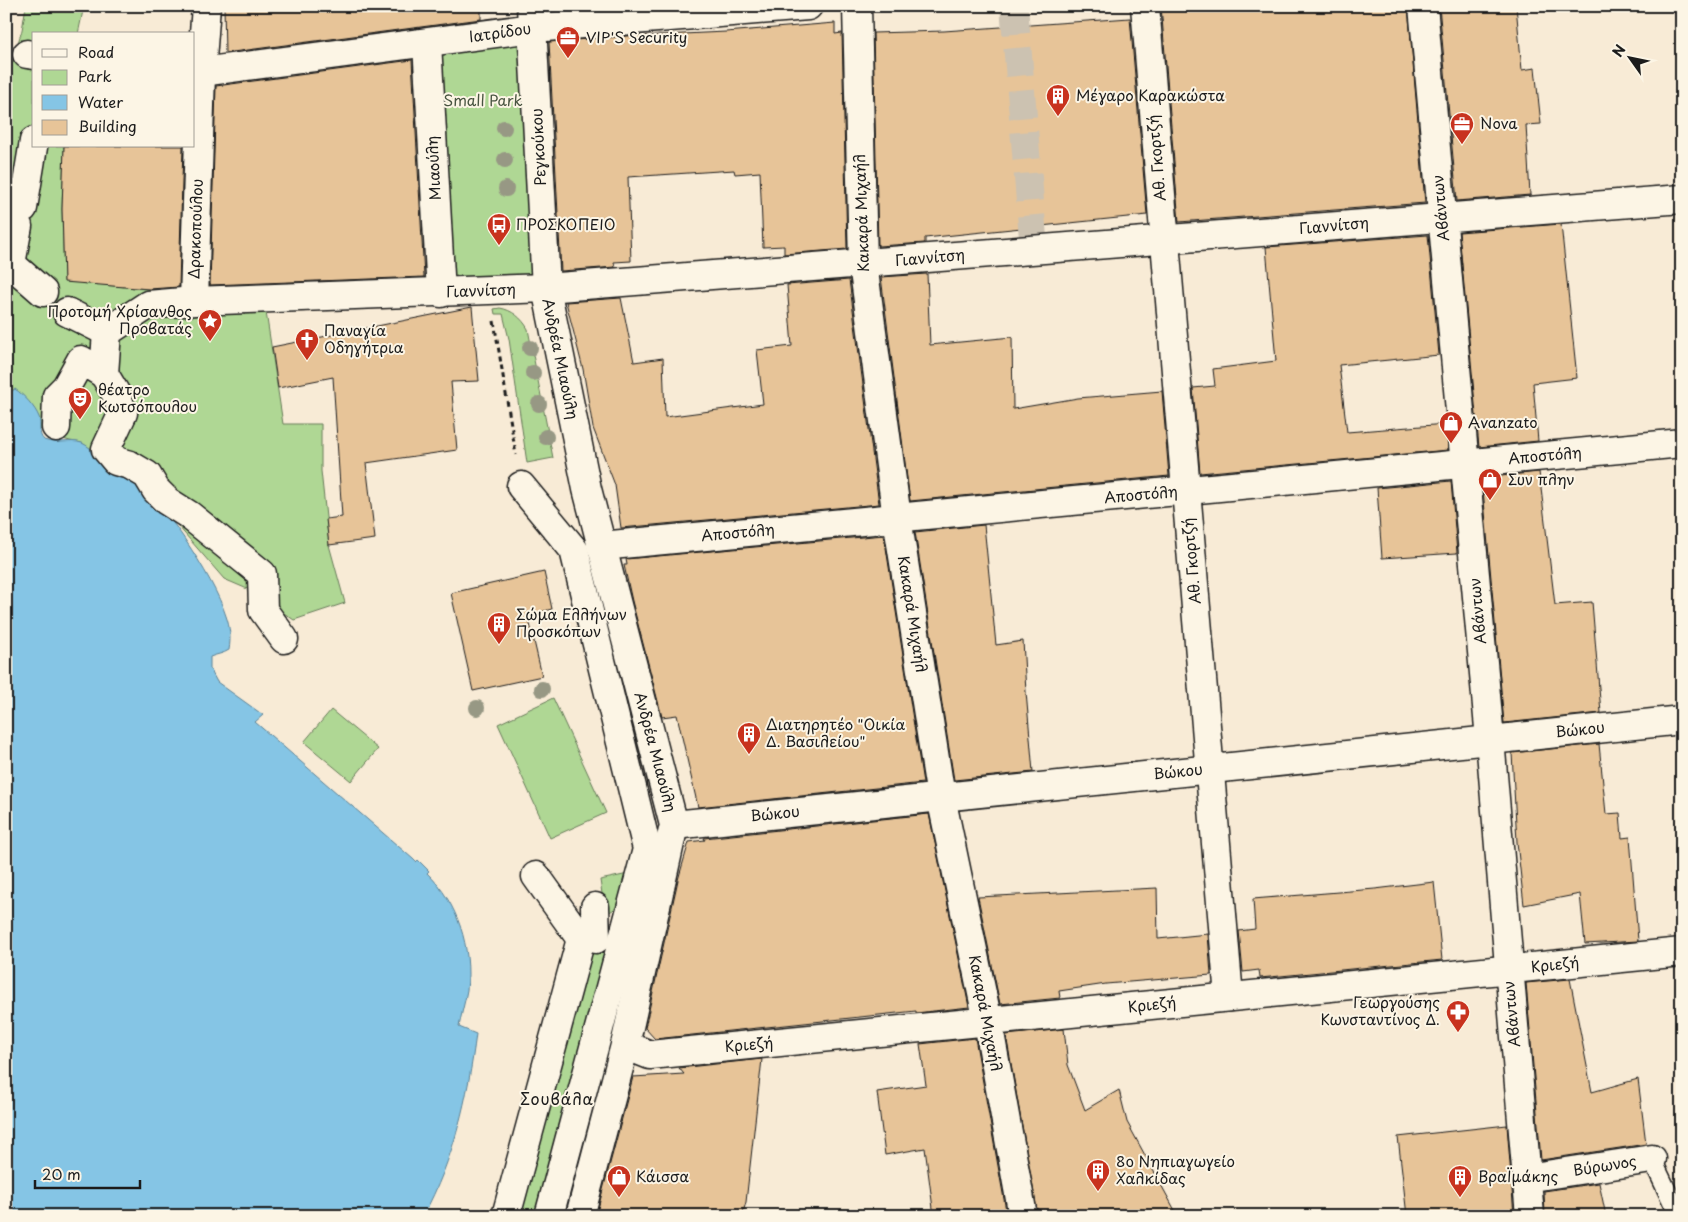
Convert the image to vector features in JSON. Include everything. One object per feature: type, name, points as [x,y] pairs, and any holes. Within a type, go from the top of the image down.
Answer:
[{"type":"street","name":"Δρακοπούλου","points":[[194,301],[197,73],[206,6]]},
{"type":"street","name":"Ιατρίδου","points":[[197,73],[427,43],[532,17],[808,6]]},
{"type":"street","name":"Κακαρά Μιχαήλ","points":[[857,6],[862,264],[897,518],[941,797],[988,1022],[1023,1216]]},
{"type":"street","name":"Αθ. Γκορτζή","points":[[1145,6],[1229,997]]},
{"type":"street","name":"Αβάντων","points":[[1423,6],[1490,740],[1530,1216]]},
{"type":"street","name":"Ρεγκούκου","points":[[532,17],[546,288]]},
{"type":"street","name":"Μιαούλη","points":[[427,43],[441,292]]},
{"type":"street","points":[[33,148],[9,264],[43,292]]},
{"type":"street","name":"Γιαννίτση","points":[[107,332],[148,305],[194,301],[546,288],[1682,199]]},
{"type":"street","name":"Ανδρέα Μιαούλη","points":[[546,288],[587,489],[674,825],[625,1045],[580,1216]]},
{"type":"street","points":[[67,312],[107,332],[104,374]]},
{"type":"street","points":[[56,427],[57,396],[66,387],[81,360],[104,374],[116,394],[123,413],[106,449],[116,461],[130,465],[147,475],[156,490],[167,501],[189,515],[262,574],[263,610],[284,639]]},
{"type":"street","name":"Αποστόλη","points":[[601,546],[1682,443]]},
{"type":"street","points":[[506,1216],[523,1142],[600,940],[647,849],[574,550],[521,486]]},
{"type":"street","name":"Βώκου","points":[[674,825],[1682,720]]},
{"type":"street","points":[[536,876],[600,940]]},
{"type":"street","points":[[549,1216],[600,940],[595,907]]},
{"type":"street","name":"Κριεζή","points":[[625,1045],[650,1055],[1682,952]]},
{"type":"street","name":"Βύρωνος","points":[[1526,1178],[1652,1159]]},
{"type":"lane","name":"Βύρωνος","points":[[1652,1159],[1679,1216]]},
{"type":"path","points":[[474,291],[488,307],[496,325],[521,486]]},
{"type":"green space","points":[[26,6],[84,6],[78,32],[32,32],[32,148],[64,148],[62,209],[64,281],[157,290],[155,304],[264,299],[283,424],[321,424],[321,471],[329,545],[345,603],[294,620],[252,591],[224,579],[158,503],[82,443],[46,434],[6,400],[6,82],[22,30]]},
{"type":"green space","name":"Small Park","points":[[533,28],[546,288],[441,293],[427,43]]},
{"type":"green space","points":[[500,308],[516,315],[528,329],[553,458],[527,463],[509,339],[503,314],[495,314],[494,309]]},
{"type":"green space","points":[[553,698],[606,813],[550,838],[498,724]]},
{"type":"green space","points":[[331,710],[378,749],[351,781],[304,742]]},
{"type":"green space","points":[[633,873],[620,903],[605,914],[600,880]]},
{"type":"green space","points":[[581,939],[622,943],[549,1216],[506,1216]]},
{"type":"water","points":[[15,389],[22,394],[37,413],[40,420],[40,432],[44,440],[84,444],[127,472],[155,500],[170,518],[198,560],[220,600],[226,616],[230,633],[229,650],[210,657],[210,669],[217,682],[263,715],[255,722],[416,862],[418,860],[429,871],[427,873],[438,885],[455,912],[465,942],[468,974],[467,990],[459,1027],[476,1034],[469,1081],[458,1127],[443,1172],[423,1216],[6,1216],[6,394]]},
{"type":"building","points":[[224,6],[481,6],[481,19],[225,53]]},
{"type":"building","points":[[547,6],[609,6],[547,11]]},
{"type":"building","points":[[1161,6],[1408,6],[1425,203],[1179,222]]},
{"type":"building","points":[[1439,6],[1516,6],[1522,70],[1535,68],[1541,124],[1526,125],[1530,195],[1457,201]]},
{"type":"building","points":[[1130,18],[1147,215],[925,238],[925,243],[878,246],[873,33],[944,31]]},
{"type":"building","points":[[835,23],[835,34],[842,33],[847,249],[784,254],[784,246],[763,247],[760,172],[735,174],[734,170],[628,177],[631,261],[614,262],[615,267],[561,271],[549,42],[640,35],[726,32]]},
{"type":"building","points":[[412,60],[424,277],[210,285],[216,86]]},
{"type":"building","points":[[64,148],[183,148],[179,287],[149,289],[64,282],[62,209]]},
{"type":"building","points":[[1561,224],[1577,378],[1533,383],[1538,441],[1479,447],[1459,232]]},
{"type":"building","points":[[1428,235],[1439,355],[1339,365],[1347,432],[1446,424],[1448,450],[1200,473],[1193,388],[1215,386],[1213,369],[1276,361],[1266,247]]},
{"type":"building","points":[[927,274],[930,345],[1012,337],[1013,409],[1078,398],[1162,391],[1169,476],[910,501],[881,277]]},
{"type":"building","points":[[849,280],[879,504],[621,528],[615,485],[593,428],[583,369],[566,302],[621,298],[634,362],[663,358],[665,417],[763,404],[757,350],[792,346],[787,285]]},
{"type":"building","points":[[472,307],[479,381],[451,382],[457,450],[366,463],[375,539],[329,545],[326,519],[342,517],[333,377],[278,388],[272,347]]},
{"type":"building","points":[[1539,472],[1555,605],[1592,602],[1601,713],[1504,723],[1482,478]]},
{"type":"building","points":[[1451,481],[1457,553],[1382,558],[1377,488]]},
{"type":"building","points":[[984,525],[996,645],[1023,641],[1033,772],[954,780],[915,532]]},
{"type":"building","points":[[884,535],[923,783],[698,807],[677,715],[662,717],[632,601],[624,565],[627,565],[626,559]]},
{"type":"building","name":"Σώμα Ελλήνων Προσκόπων","points":[[544,572],[552,609],[528,615],[542,676],[473,691],[451,593]]},
{"type":"building","points":[[1599,744],[1606,814],[1620,813],[1622,838],[1630,837],[1638,941],[1585,944],[1580,894],[1524,905],[1517,842],[1512,753]]},
{"type":"building","points":[[929,814],[969,1007],[655,1039],[645,1028],[678,880],[689,842],[705,840],[704,838]]},
{"type":"building","points":[[1434,882],[1442,960],[1260,978],[1259,970],[1243,972],[1239,931],[1255,929],[1253,899]]},
{"type":"building","points":[[1157,888],[1158,939],[1208,934],[1211,975],[1106,984],[1059,991],[1060,998],[1000,1004],[978,897]]},
{"type":"building","points":[[1570,979],[1592,1092],[1638,1079],[1646,1144],[1541,1160],[1526,983]]},
{"type":"building","points":[[1064,1029],[1068,1065],[1085,1110],[1119,1090],[1127,1122],[1178,1216],[1038,1216],[1006,1035]]},
{"type":"building","points":[[975,1038],[1007,1216],[934,1216],[925,1148],[885,1155],[877,1092],[926,1085],[920,1044]]},
{"type":"building","points":[[762,1059],[746,1202],[742,1216],[596,1216],[633,1077],[684,1074],[679,1068]]},
{"type":"building","points":[[1507,1125],[1514,1216],[1407,1216],[1398,1137]]},
{"type":"building","points":[[1599,1183],[1606,1216],[1545,1216],[1544,1191]]},
{"type":"tunnel","points":[[1014,6],[1034,250]]},
{"type":"place","name":"VIP'S Security","points":[[568,59]]},
{"type":"place","name":"Μέγαρο Καρακώστα","points":[[1058,117]]},
{"type":"place","name":"Nova","points":[[1462,145]]},
{"type":"place","name":"ΠΡΟΣΚΟΠΕΙΟ","points":[[499,246]]},
{"type":"place","name":"Προτομή Χρίσανθος Προβατάς","points":[[210,342]]},
{"type":"place","name":"Παναγία Οδηγήτρια","points":[[307,361]]},
{"type":"place","name":"θέατρο Κωτσόπουλου","points":[[80,420]]},
{"type":"place","name":"Avanzato","points":[[1451,444]]},
{"type":"place","name":"Συν πλην","points":[[1490,501]]},
{"type":"place","name":"Σώμα Ελλήνων Προσκόπων","points":[[499,645]]},
{"type":"place","name":"Διατηρητέο \"Οικία Δ. Βασιλείου\"","points":[[749,755]]},
{"type":"place","name":"Γεωργούσης Κωνσταντίνος Δ.","points":[[1458,1033]]},
{"type":"place","name":"8ο Νηπιαγωγείο Χαλκίδας","points":[[1098,1192]]},
{"type":"place","name":"Κάισσα","points":[[619,1198]]},
{"type":"place","name":"ΒραΪμάκης","points":[[1460,1198]]},
{"type":"district","name":"Σουβάλα","points":[[557,1099]]}]
